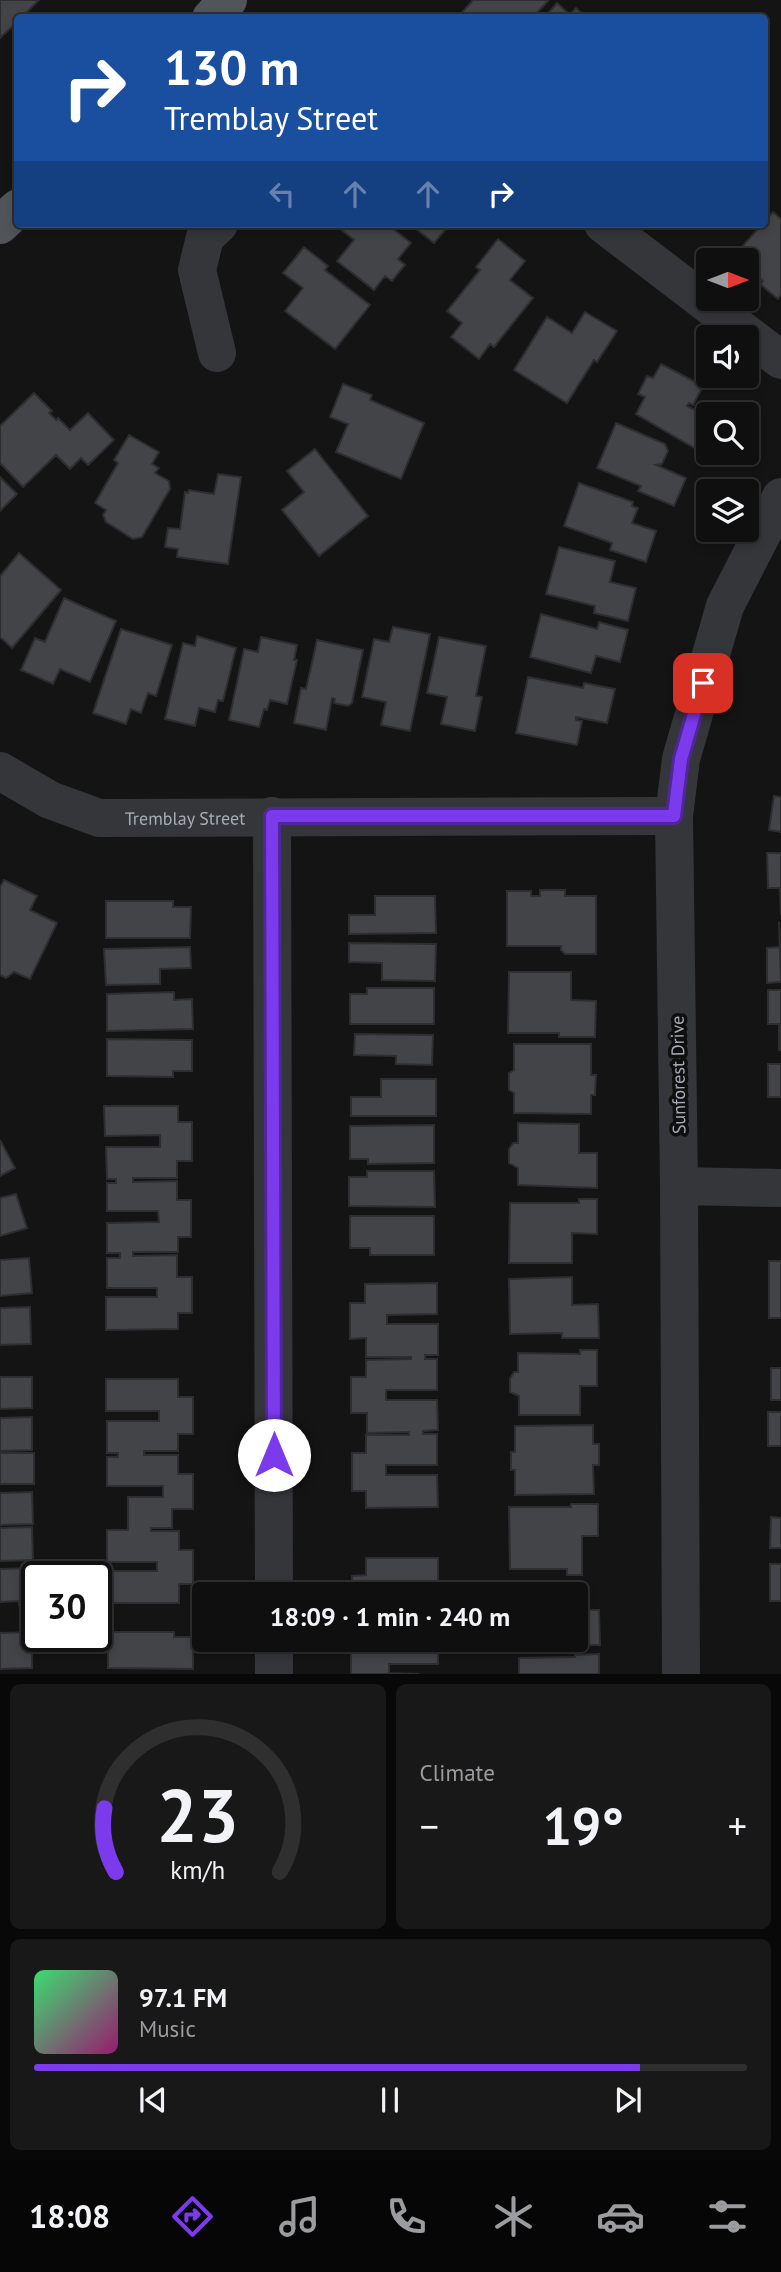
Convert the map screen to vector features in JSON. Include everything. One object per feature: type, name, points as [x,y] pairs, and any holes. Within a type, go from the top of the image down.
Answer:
[{"type":"main road","points":[[215,14],[228,0]]},
{"type":"main road","points":[[0,225],[14,212]]},
{"type":"street","points":[[215,228],[205,237],[197,270],[217,353]]},
{"type":"street","points":[[608,228],[781,360]]},
{"type":"street","name":"Sunforest Drive","points":[[681,1674],[680,1186],[674,816],[681,759],[725,606],[781,497]]},
{"type":"street","name":"Tremblay Street","points":[[0,772],[50,800],[99,818],[674,816]]},
{"type":"street","points":[[272,816],[274,1582]]},
{"type":"street","points":[[680,1186],[781,1188]]},
{"type":"street","points":[[274,1652],[274,1674]]},
{"type":"building","points":[[0,0],[39,0],[25,14],[14,14],[14,25],[0,38]]},
{"type":"building","points":[[473,0],[548,1],[536,14],[461,14]]},
{"type":"building","points":[[557,3],[569,14],[547,14]]},
{"type":"building","points":[[576,8],[582,14],[571,14]]},
{"type":"building","points":[[773,212],[781,219],[781,294],[778,299],[760,284],[763,281],[760,279],[760,248],[741,248],[758,228],[768,228],[768,218]]},
{"type":"building","points":[[339,228],[392,228],[411,243],[398,259],[405,265],[392,281],[385,276],[374,290],[337,261],[354,240]]},
{"type":"building","points":[[415,228],[447,228],[434,243]]},
{"type":"building","points":[[498,239],[525,261],[510,280],[533,298],[494,347],[490,344],[479,359],[451,337],[462,323],[447,311],[480,270],[476,267]]},
{"type":"building","points":[[304,247],[328,266],[325,270],[370,305],[335,349],[285,311],[303,288],[283,273]]},
{"type":"building","points":[[585,312],[617,331],[597,362],[594,360],[567,403],[514,370],[547,317],[572,333]]},
{"type":"building","points":[[661,364],[696,382],[696,388],[702,388],[693,405],[689,403],[687,406],[696,410],[696,449],[636,414],[645,397],[638,394],[647,376],[653,378]]},
{"type":"building","points":[[343,384],[372,395],[370,400],[424,423],[401,479],[336,452],[348,424],[330,417]]},
{"type":"building","points":[[34,393],[52,411],[49,413],[70,430],[88,413],[114,440],[88,465],[81,458],[70,469],[56,455],[23,487],[0,463],[0,426]]},
{"type":"building","points":[[616,423],[665,444],[668,451],[662,464],[656,465],[686,478],[674,506],[638,491],[641,486],[597,468]]},
{"type":"building","points":[[129,435],[159,452],[152,464],[159,468],[155,473],[169,481],[170,489],[142,537],[133,539],[106,522],[103,515],[106,510],[95,503],[118,463],[114,460]]},
{"type":"building","points":[[315,449],[368,516],[319,556],[282,510],[304,492],[287,471]]},
{"type":"building","points":[[218,474],[241,477],[228,564],[177,557],[178,549],[165,547],[168,528],[180,529],[185,492],[188,493],[189,490],[214,494]]},
{"type":"building","points":[[0,477],[17,494],[0,511]]},
{"type":"building","points":[[579,483],[633,502],[632,506],[638,508],[632,523],[656,531],[646,562],[610,550],[612,543],[564,526]]},
{"type":"building","points":[[559,547],[615,561],[610,582],[636,588],[628,621],[594,613],[595,606],[546,594]]},
{"type":"building","points":[[19,553],[61,590],[12,648],[0,637],[0,576]]},
{"type":"building","points":[[64,598],[116,621],[90,682],[60,669],[53,684],[21,670],[35,638],[45,642]]},
{"type":"building","points":[[541,614],[597,629],[599,622],[628,630],[620,662],[596,656],[591,673],[530,657]]},
{"type":"building","points":[[393,627],[430,634],[410,731],[381,725],[386,702],[362,697],[374,639],[389,642]]},
{"type":"building","points":[[121,629],[172,645],[156,696],[148,693],[141,713],[131,709],[126,724],[93,713]]},
{"type":"building","points":[[197,636],[236,648],[223,701],[218,700],[215,712],[199,708],[195,726],[165,719],[183,643],[195,646]]},
{"type":"building","points":[[261,637],[297,645],[294,660],[297,660],[287,704],[270,700],[267,710],[264,709],[259,727],[229,720],[244,649],[258,652]]},
{"type":"building","points":[[439,637],[486,646],[476,696],[482,697],[475,731],[441,724],[447,697],[427,693]]},
{"type":"building","points":[[317,640],[363,650],[352,703],[348,706],[334,703],[335,699],[332,698],[326,730],[294,723],[301,688],[306,689]]},
{"type":"building","points":[[528,677],[583,688],[584,683],[615,689],[607,723],[576,717],[576,720],[582,721],[577,745],[516,733]]},
{"type":"building","points":[[774,796],[781,797],[781,832],[769,830]]},
{"type":"building","points":[[767,853],[781,853],[781,915],[780,888],[768,888]]},
{"type":"building","points":[[4,880],[37,896],[30,910],[57,923],[30,979],[14,972],[6,978],[0,975],[0,887]]},
{"type":"building","points":[[540,890],[565,890],[565,896],[596,896],[596,954],[565,954],[561,946],[507,946],[507,891],[531,891],[531,896],[540,896]]},
{"type":"building","points":[[375,896],[435,896],[436,933],[349,934],[349,915],[375,915]]},
{"type":"building","points":[[106,901],[173,901],[173,907],[191,907],[190,938],[106,938]]},
{"type":"building","points":[[349,943],[436,944],[435,981],[382,980],[382,963],[349,962]]},
{"type":"building","points":[[190,947],[191,968],[160,969],[160,984],[106,985],[104,949]]},
{"type":"building","points":[[780,947],[781,982],[767,983],[767,948]]},
{"type":"building","points":[[509,972],[571,972],[571,1000],[596,1001],[595,1037],[559,1037],[559,1033],[508,1033]]},
{"type":"building","points":[[367,988],[434,988],[434,1024],[350,1024],[350,994],[367,994]]},
{"type":"building","points":[[768,990],[781,990],[781,1050],[779,1024],[768,1024]]},
{"type":"building","points":[[174,992],[174,1000],[192,999],[193,1029],[107,1031],[107,994]]},
{"type":"building","points":[[355,1034],[433,1035],[432,1065],[396,1064],[396,1056],[354,1055]]},
{"type":"building","points":[[107,1039],[192,1040],[192,1071],[173,1071],[173,1077],[107,1076]]},
{"type":"building","points":[[514,1044],[591,1044],[591,1075],[596,1075],[595,1095],[591,1095],[591,1114],[514,1113],[514,1093],[509,1090],[509,1073],[514,1070]]},
{"type":"building","points":[[768,1064],[781,1064],[781,1097],[768,1097]]},
{"type":"building","points":[[381,1079],[436,1079],[436,1116],[351,1116],[351,1097],[381,1097]]},
{"type":"building","points":[[104,1106],[178,1106],[178,1122],[192,1122],[192,1161],[177,1161],[177,1178],[133,1178],[133,1182],[177,1181],[177,1200],[191,1200],[191,1237],[178,1237],[178,1252],[133,1252],[133,1256],[177,1255],[177,1277],[192,1277],[192,1313],[178,1313],[178,1329],[106,1330],[106,1297],[157,1297],[157,1288],[107,1288],[107,1258],[120,1258],[120,1253],[107,1253],[107,1223],[159,1222],[158,1211],[107,1211],[107,1183],[116,1183],[116,1179],[107,1179],[106,1147],[160,1147],[160,1135],[105,1136]]},
{"type":"building","points":[[518,1123],[579,1124],[579,1153],[597,1153],[597,1188],[518,1185],[518,1168],[509,1163],[509,1149],[513,1143],[518,1143]]},
{"type":"building","points":[[434,1125],[434,1163],[368,1164],[368,1159],[350,1159],[350,1126]]},
{"type":"building","points":[[0,1140],[15,1168],[0,1176]]},
{"type":"building","points":[[367,1171],[434,1171],[435,1207],[349,1206],[349,1177],[367,1177]]},
{"type":"building","points":[[16,1194],[27,1228],[0,1236],[0,1198]]},
{"type":"building","points":[[579,1199],[597,1199],[597,1234],[572,1233],[572,1263],[509,1263],[510,1203],[579,1203]]},
{"type":"building","points":[[350,1216],[434,1216],[434,1255],[370,1255],[370,1248],[350,1248]]},
{"type":"building","points":[[29,1258],[32,1293],[0,1296],[0,1260]]},
{"type":"building","points":[[769,1261],[781,1261],[781,1318],[769,1318]]},
{"type":"building","points":[[572,1277],[572,1305],[598,1304],[599,1338],[562,1338],[562,1333],[510,1334],[509,1279]]},
{"type":"building","points":[[437,1283],[437,1314],[387,1315],[387,1324],[438,1324],[438,1355],[425,1355],[425,1359],[437,1359],[437,1390],[386,1390],[386,1400],[437,1400],[438,1430],[423,1431],[423,1434],[437,1434],[437,1465],[386,1465],[386,1475],[437,1475],[438,1507],[366,1508],[366,1491],[352,1491],[352,1453],[366,1453],[366,1435],[409,1435],[409,1432],[367,1433],[367,1413],[351,1413],[351,1377],[366,1377],[366,1360],[411,1357],[366,1357],[366,1338],[350,1339],[350,1303],[365,1303],[365,1284]]},
{"type":"building","points":[[30,1307],[31,1344],[0,1345],[0,1308]]},
{"type":"building","points":[[580,1350],[597,1350],[597,1386],[580,1386],[580,1415],[519,1415],[519,1396],[510,1392],[510,1379],[514,1372],[518,1372],[518,1353],[580,1354]]},
{"type":"building","points":[[771,1368],[781,1368],[781,1400],[771,1400]]},
{"type":"building","points":[[0,1377],[32,1377],[32,1408],[0,1409]]},
{"type":"building","points":[[106,1379],[178,1379],[178,1397],[193,1397],[193,1434],[178,1434],[178,1451],[144,1451],[144,1455],[178,1455],[178,1474],[193,1474],[193,1509],[172,1509],[172,1528],[151,1528],[151,1531],[179,1531],[179,1550],[193,1550],[193,1582],[179,1584],[179,1603],[112,1603],[112,1571],[157,1571],[157,1562],[107,1561],[107,1530],[128,1530],[128,1497],[163,1497],[163,1486],[107,1486],[107,1457],[118,1457],[118,1453],[107,1453],[107,1421],[159,1421],[159,1411],[106,1411]]},
{"type":"building","points":[[768,1412],[781,1412],[781,1446],[768,1446]]},
{"type":"building","points":[[32,1417],[32,1450],[0,1451],[0,1418]]},
{"type":"building","points":[[593,1425],[593,1444],[599,1444],[599,1465],[593,1465],[594,1494],[515,1495],[515,1470],[511,1470],[511,1452],[515,1452],[515,1426]]},
{"type":"building","points":[[0,1453],[34,1453],[34,1484],[0,1484]]},
{"type":"building","points":[[32,1492],[33,1524],[0,1525],[0,1493]]},
{"type":"building","points":[[571,1504],[598,1504],[598,1536],[582,1536],[582,1575],[567,1575],[567,1569],[510,1569],[509,1507],[571,1507]]},
{"type":"building","points":[[771,1517],[781,1518],[781,1548],[770,1548]]},
{"type":"building","points":[[32,1527],[33,1560],[0,1561],[0,1528]]},
{"type":"building","points":[[366,1558],[438,1558],[438,1582],[352,1582],[352,1576],[366,1575]]},
{"type":"building","points":[[770,1564],[781,1564],[781,1601],[770,1601]]},
{"type":"building","points":[[21,1568],[21,1605],[19,1601],[0,1602],[0,1569]]},
{"type":"building","points":[[572,1581],[572,1582],[510,1582]]},
{"type":"building","points":[[588,1610],[599,1610],[600,1645],[588,1645]]},
{"type":"building","points":[[21,1632],[21,1652],[32,1652],[32,1668],[0,1669],[0,1633]]},
{"type":"building","points":[[112,1632],[174,1632],[174,1637],[192,1637],[193,1669],[108,1668],[108,1652],[112,1652]]},
{"type":"building","points":[[351,1652],[438,1652],[438,1664],[389,1664],[389,1673],[419,1674],[351,1674]]},
{"type":"building","points":[[599,1654],[599,1674],[519,1674],[519,1658]]},
{"type":"route","points":[[274,1455],[272,816],[674,816],[681,759],[703,683]]}]
